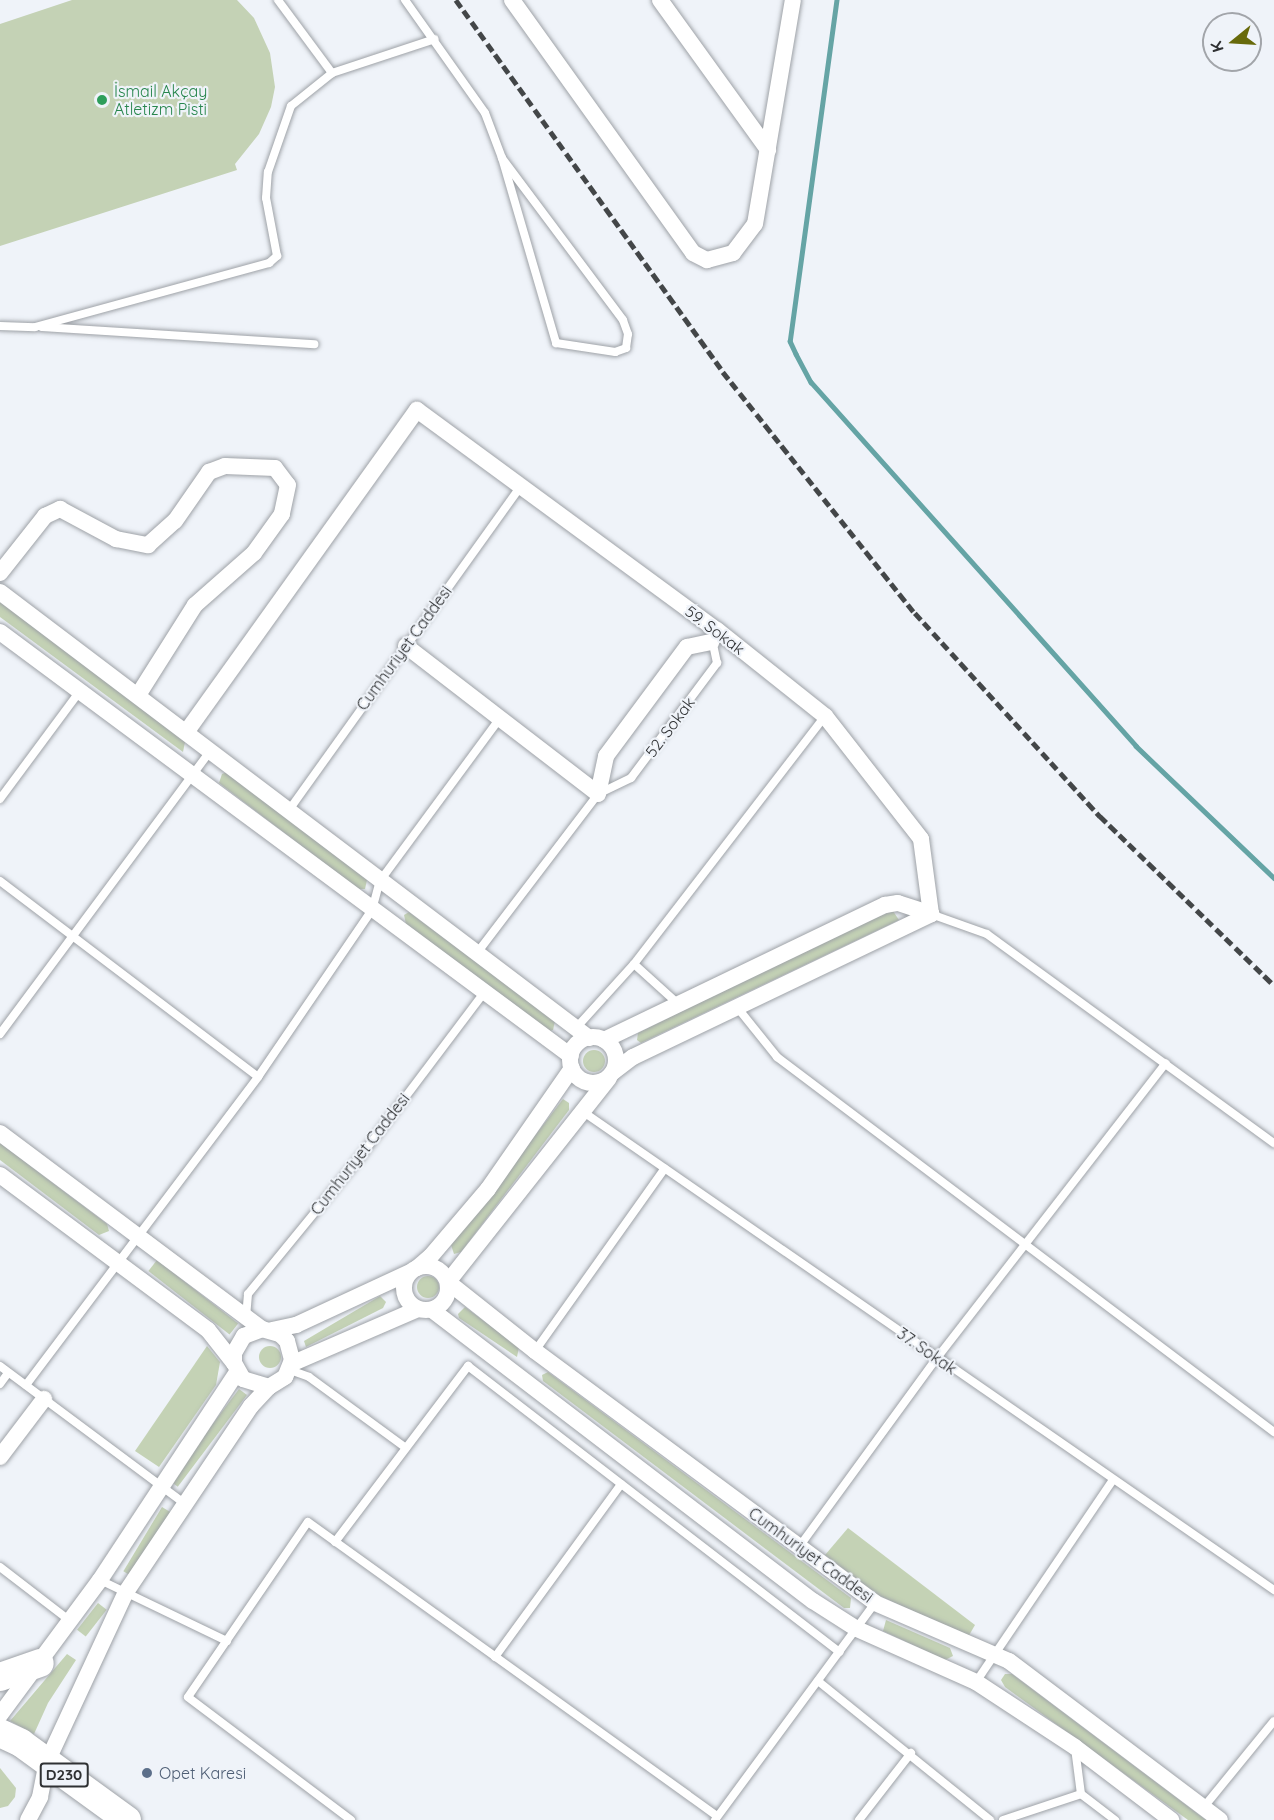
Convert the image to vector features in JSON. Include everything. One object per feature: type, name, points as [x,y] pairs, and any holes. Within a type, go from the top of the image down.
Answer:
[{"type":"highway","points":[[0,1677],[39,1663]]},
{"type":"highway","name":"D230","points":[[0,1733],[47,1762],[127,1820]]},
{"type":"street","points":[[512,0],[693,253],[707,260],[720,260],[734,253],[747,239],[755,224],[793,0]]},
{"type":"street","points":[[660,0],[768,150]]},
{"type":"street","name":"59. Sokak","points":[[187,731],[417,410],[714,636],[825,716],[921,839],[931,914]]},
{"type":"street","points":[[0,573],[45,516],[60,509],[116,539],[148,545],[175,521],[209,472],[225,466],[275,468],[288,485],[282,514],[254,553],[195,605],[138,695]]},
{"type":"street","points":[[0,592],[187,731],[380,881],[615,1051],[611,1075]]},
{"type":"street","points":[[0,632],[572,1062],[587,1082],[611,1075]]},
{"type":"street","name":"52. Sokak","points":[[598,794],[606,756],[687,647],[714,636]]},
{"type":"street","points":[[406,646],[598,794]]},
{"type":"street","points":[[425,1310],[404,1292],[414,1270],[431,1256],[488,1189],[572,1062],[575,1046],[590,1035],[676,1002],[885,905],[898,903],[931,914]]},
{"type":"street","points":[[28,1820],[40,1797],[47,1762],[126,1592],[251,1406],[269,1387],[285,1377],[291,1367],[425,1310],[448,1296],[448,1282],[582,1110],[611,1075],[633,1058],[931,914]]},
{"type":"street","points":[[0,1133],[246,1317],[287,1341],[291,1367]]},
{"type":"street","points":[[0,1175],[208,1330],[251,1384],[269,1387]]},
{"type":"street","points":[[0,1715],[100,1580],[162,1486],[236,1367],[234,1353],[244,1336],[267,1329],[296,1325],[414,1270],[432,1266],[448,1282]]},
{"type":"street","name":"Cumhuriyet Caddesi","points":[[448,1282],[535,1351],[875,1603],[1009,1662],[1220,1820]]},
{"type":"street","name":"Cumhuriyet Caddesi","points":[[425,1310],[813,1601],[857,1629],[976,1682],[1075,1747],[1171,1820]]},
{"type":"street","points":[[0,1457],[44,1399]]},
{"type":"lane","points":[[278,0],[332,73]]},
{"type":"lane","points":[[405,0],[435,39],[485,113],[502,158],[556,343],[615,352],[626,348],[628,334],[623,320],[502,158]]},
{"type":"lane","points":[[35,327],[269,263],[277,256],[266,198],[275,144],[291,106],[332,73],[435,39]]},
{"type":"lane","points":[[0,326],[314,344]]},
{"type":"lane","name":"Cumhuriyet Caddesi","points":[[289,810],[520,487]]},
{"type":"lane","name":"52. Sokak","points":[[477,953],[598,794],[631,778],[639,769],[717,663],[714,636]]},
{"type":"lane","points":[[0,799],[80,692]]},
{"type":"lane","points":[[590,1035],[633,964],[825,716]]},
{"type":"lane","points":[[26,1385],[258,1077],[372,910],[380,881],[500,718]]},
{"type":"lane","points":[[0,1034],[211,750]]},
{"type":"lane","points":[[0,881],[258,1077]]},
{"type":"lane","points":[[931,914],[987,934],[1274,1143]]},
{"type":"lane","points":[[633,964],[676,1002]]},
{"type":"lane","name":"Cumhuriyet Caddesi","points":[[246,1317],[248,1294],[361,1156],[483,994]]},
{"type":"lane","points":[[737,1007],[777,1057],[1028,1244],[1274,1432]]},
{"type":"lane","points":[[799,1547],[937,1358],[1028,1244],[1166,1063]]},
{"type":"lane","name":"37. Sokak","points":[[582,1110],[1274,1590]]},
{"type":"lane","points":[[535,1351],[665,1168]]},
{"type":"lane","points":[[0,1366],[185,1504]]},
{"type":"lane","points":[[335,1542],[468,1366],[840,1652]]},
{"type":"lane","points":[[291,1367],[309,1377],[406,1448]]},
{"type":"lane","points":[[0,1384],[9,1373]]},
{"type":"lane","points":[[976,1682],[1113,1480]]},
{"type":"lane","points":[[495,1657],[621,1484]]},
{"type":"lane","points":[[351,1820],[188,1697],[308,1522],[716,1818],[875,1603]]},
{"type":"lane","points":[[0,1567],[70,1621]]},
{"type":"lane","points":[[100,1580],[227,1641]]},
{"type":"lane","points":[[818,1681],[911,1753],[990,1820]]},
{"type":"lane","points":[[1203,1808],[1272,1727]]},
{"type":"lane","points":[[1075,1747],[1081,1794],[1115,1820]]},
{"type":"lane","points":[[859,1820],[911,1753]]},
{"type":"lane","points":[[1003,1820],[1081,1794]]},
{"type":"green space","name":"İsmail Akçay Atletizm Pisti","points":[[72,0],[237,0],[254,18],[270,53],[275,87],[271,107],[259,134],[235,164],[237,170],[0,246],[0,24]]},
{"type":"green space","points":[[0,602],[185,742],[183,752],[0,617]]},
{"type":"green space","points":[[227,772],[367,880],[365,889],[358,889],[219,783],[222,774]]},
{"type":"green space","points":[[893,911],[899,920],[641,1043],[637,1040],[638,1033],[849,928]]},
{"type":"green space","points":[[409,912],[555,1021],[553,1030],[550,1031],[406,924],[404,915]]},
{"type":"green space","points":[[594,1050],[602,1053],[605,1061],[602,1069],[594,1072],[586,1069],[583,1061],[586,1053]]},
{"type":"green space","points":[[563,1099],[569,1103],[569,1110],[461,1252],[454,1254],[451,1245]]},
{"type":"green space","points":[[0,1143],[107,1224],[109,1231],[99,1235],[0,1160]]},
{"type":"green space","points":[[157,1260],[238,1323],[230,1334],[148,1271]]},
{"type":"green space","points":[[428,1276],[436,1279],[439,1287],[436,1295],[428,1298],[420,1295],[417,1287],[420,1279]]},
{"type":"green space","points":[[380,1296],[386,1302],[383,1308],[306,1347],[304,1341]]},
{"type":"green space","points":[[465,1307],[519,1347],[517,1357],[459,1318],[458,1314]]},
{"type":"green space","points":[[207,1346],[220,1362],[216,1385],[159,1467],[135,1451]]},
{"type":"green space","points":[[270,1346],[278,1349],[281,1357],[278,1365],[270,1368],[262,1365],[259,1357],[262,1349]]},
{"type":"green space","points":[[548,1372],[851,1598],[850,1608],[844,1608],[543,1381],[542,1375]]},
{"type":"green space","points":[[239,1389],[247,1395],[178,1487],[170,1481]]},
{"type":"green space","points":[[162,1507],[172,1513],[134,1577],[123,1571]]},
{"type":"green space","points":[[848,1528],[975,1625],[968,1637],[878,1595],[825,1555]]},
{"type":"green space","points":[[98,1603],[107,1610],[86,1637],[77,1630]]},
{"type":"green space","points":[[886,1620],[950,1648],[953,1656],[945,1660],[883,1631]]},
{"type":"green space","points":[[67,1654],[76,1660],[48,1703],[34,1734],[10,1721]]},
{"type":"green space","points":[[1005,1674],[1012,1674],[1206,1820],[1188,1820],[1005,1687],[1001,1680]]},
{"type":"green space","points":[[0,1768],[16,1788],[15,1797],[8,1806],[0,1808]]},
{"type":"waterway","points":[[837,0],[790,341],[796,354],[811,382],[1136,746],[1274,878]]},
{"type":"railway","points":[[456,0],[723,372],[915,613],[1100,816],[1274,985]]},
{"type":"place","name":"İsmail Akçay Atletizm Pisti","points":[[102,100]]},
{"type":"place","name":"Opet Karesi","points":[[147,1773]]}]
